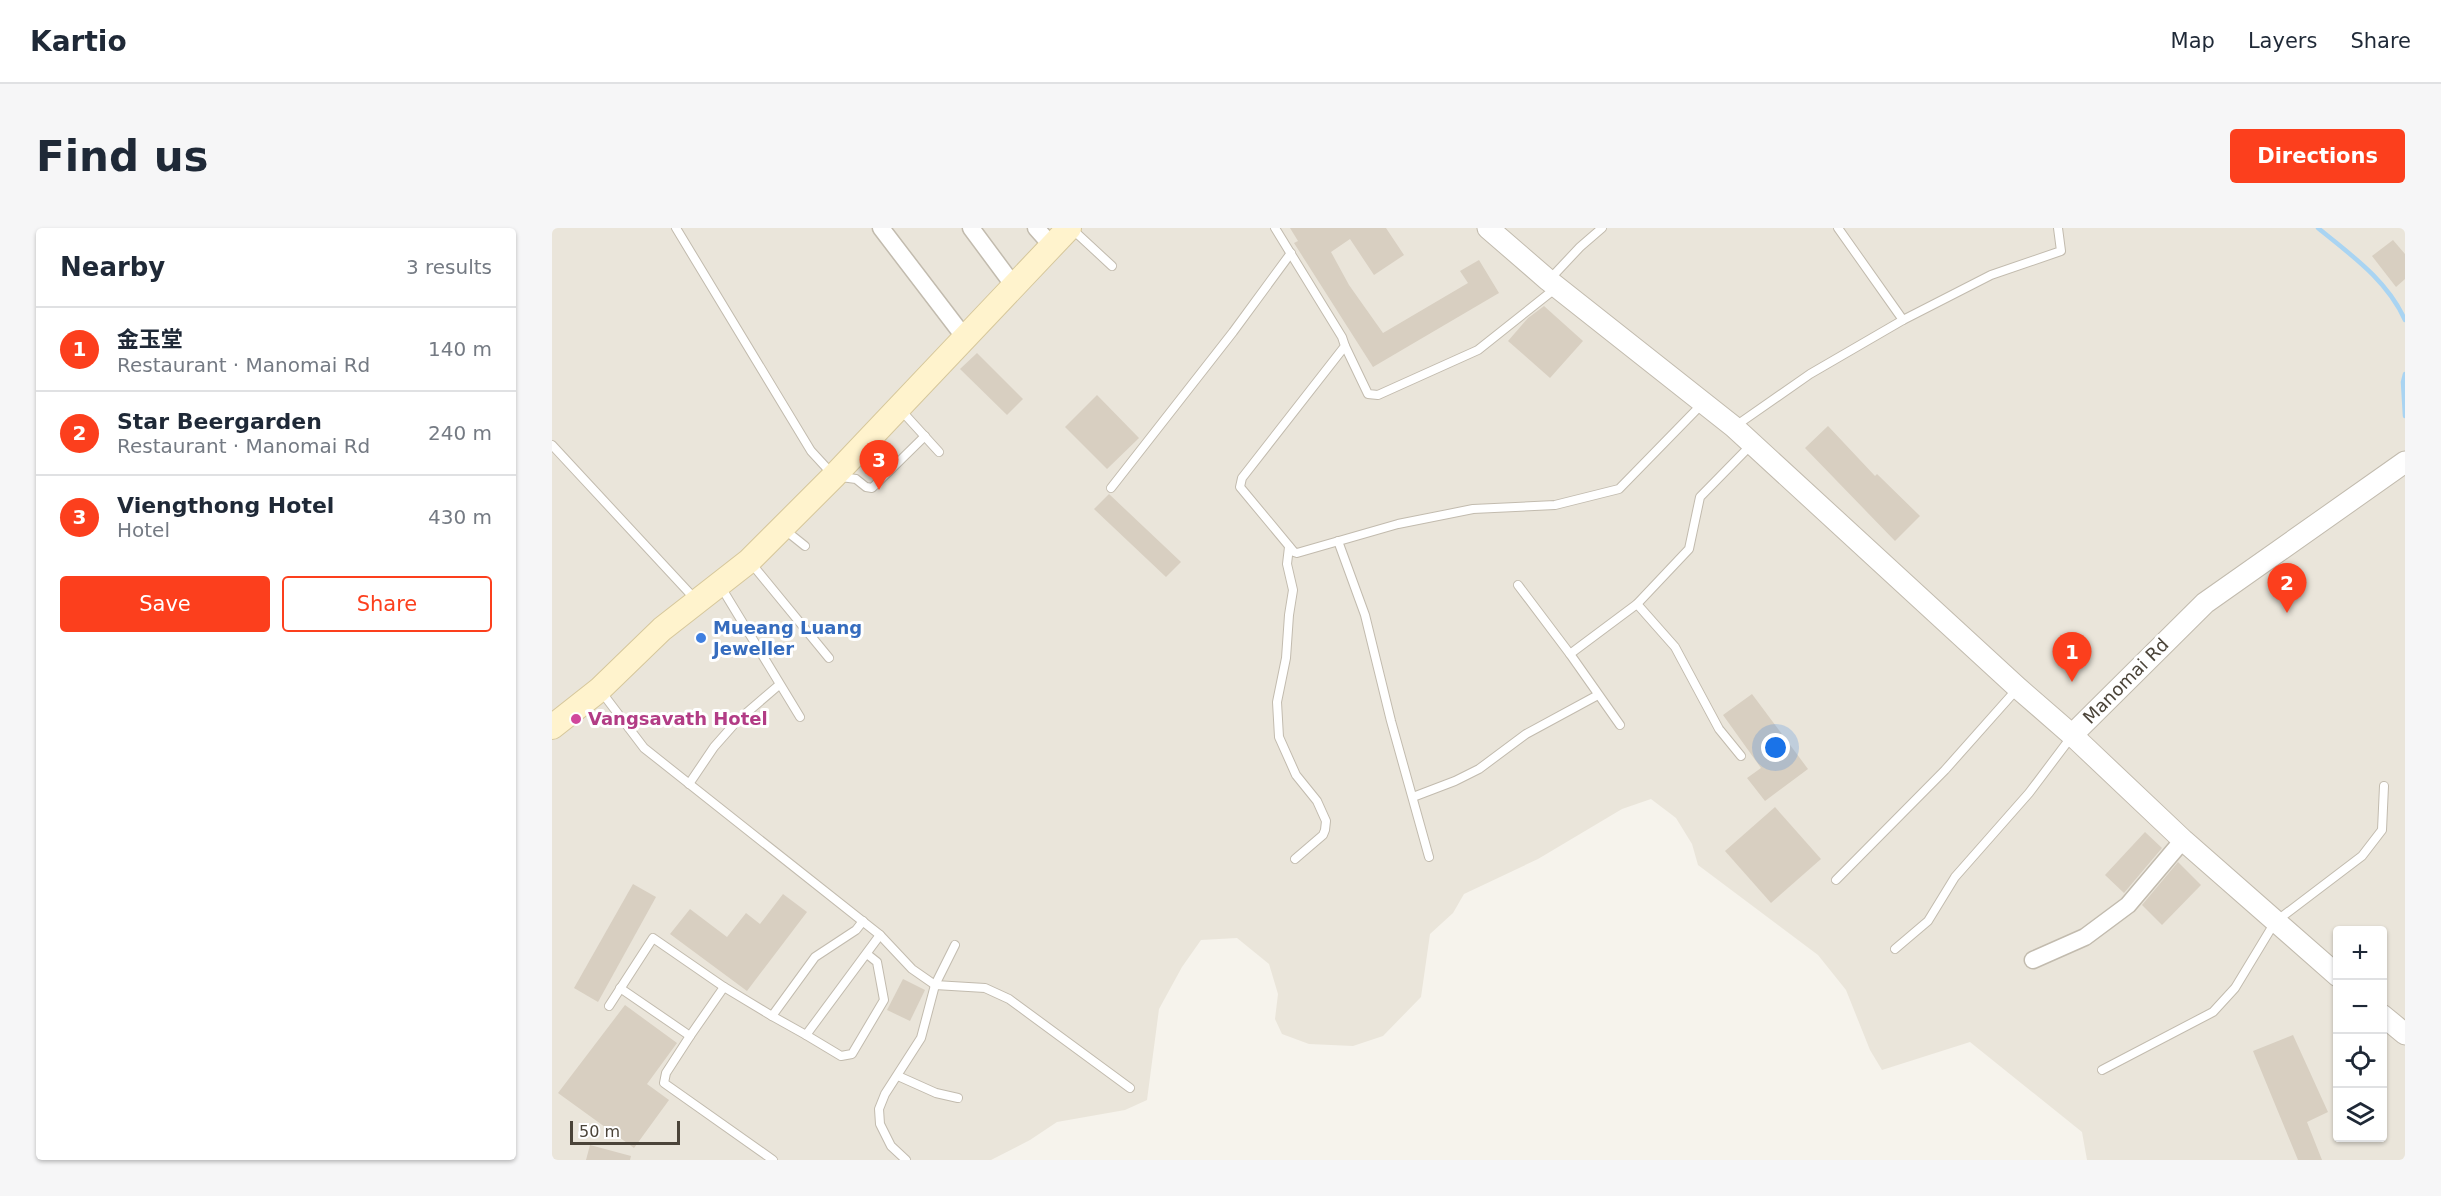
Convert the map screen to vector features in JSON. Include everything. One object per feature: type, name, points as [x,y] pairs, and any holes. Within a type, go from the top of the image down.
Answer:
[{"type":"main road","points":[[552,727],[599,690],[662,629],[749,561],[834,476],[1014,286],[1044,237],[1070,228]]},
{"type":"street","points":[[880,228],[965,338]]},
{"type":"street","points":[[971,228],[1014,286]]},
{"type":"street","points":[[1488,228],[1553,284],[1734,427],[2072,735],[2183,840],[2333,973]]},
{"type":"street","name":"Manomai Rd","points":[[2072,735],[2205,603],[2405,462]]},
{"type":"street","points":[[2033,960],[2085,937],[2128,905],[2183,840]]},
{"type":"street","points":[[2387,1019],[2405,1034]]},
{"type":"lane","points":[[1070,228],[1112,266]]},
{"type":"lane","points":[[1275,228],[1342,337],[1368,394],[1378,395],[1478,350],[1553,284],[1580,247],[1602,228]]},
{"type":"lane","points":[[1838,228],[1903,320]]},
{"type":"lane","points":[[1734,427],[1810,374],[1903,320],[1991,275],[2061,251],[2058,228]]},
{"type":"lane","points":[[679,229],[811,451],[834,476],[856,479],[866,487],[872,488],[925,436]]},
{"type":"lane","points":[[1111,488],[1233,332],[1291,253]]},
{"type":"lane","points":[[1345,346],[1242,478],[1240,487],[1289,547],[1298,553],[1398,524],[1473,509],[1555,505],[1619,489],[1704,403]]},
{"type":"lane","points":[[899,408],[939,452]]},
{"type":"lane","points":[[1570,654],[1637,604],[1689,549],[1700,497],[1752,444]]},
{"type":"lane","points":[[552,445],[698,601]]},
{"type":"lane","points":[[782,528],[805,546]]},
{"type":"lane","points":[[1338,541],[1365,615],[1429,857]]},
{"type":"lane","points":[[1289,547],[1287,564],[1293,590],[1286,658],[1277,702],[1279,737],[1296,775],[1317,801],[1326,821],[1323,835],[1295,859]]},
{"type":"lane","points":[[749,561],[829,658]]},
{"type":"lane","points":[[720,584],[800,717]]},
{"type":"lane","points":[[1518,585],[1620,725]]},
{"type":"lane","points":[[1637,604],[1675,647],[1719,729],[1741,756]]},
{"type":"lane","points":[[689,784],[714,747],[737,721],[779,685]]},
{"type":"lane","points":[[1836,880],[1945,770],[2018,688]]},
{"type":"lane","points":[[599,690],[644,748],[880,935],[912,969],[935,985],[985,988],[1009,999],[1130,1088]]},
{"type":"lane","points":[[1413,797],[1455,781],[1479,768],[1526,734],[1598,695]]},
{"type":"lane","name":"Manomai Rd","points":[[1895,949],[1928,921],[1955,877],[2029,793],[2072,735]]},
{"type":"lane","points":[[2102,1070],[2212,1012],[2235,988],[2275,922],[2362,856],[2382,830],[2384,786]]},
{"type":"lane","points":[[772,1016],[815,957],[856,930],[863,921]]},
{"type":"lane","points":[[806,1035],[880,935]]},
{"type":"lane","points":[[609,1006],[653,938],[724,987],[772,1016],[841,1056],[852,1054],[884,1000],[877,962],[867,954]]},
{"type":"lane","points":[[906,1160],[891,1146],[880,1124],[879,1109],[885,1094],[921,1038],[935,985],[955,945]]},
{"type":"lane","points":[[724,987],[666,1073],[664,1083],[773,1160]]},
{"type":"lane","points":[[620,988],[690,1036]]},
{"type":"lane","points":[[898,1076],[936,1093],[958,1098]]},
{"type":"shaded area","points":[[552,228],[2405,228],[2405,1160],[2087,1160],[2082,1132],[1970,1042],[1882,1070],[1870,1050],[1846,990],[1818,955],[1698,865],[1692,844],[1676,818],[1651,799],[1622,809],[1538,859],[1464,894],[1453,913],[1430,934],[1421,997],[1383,1036],[1353,1046],[1309,1044],[1282,1034],[1275,1019],[1278,994],[1269,964],[1237,938],[1201,940],[1182,967],[1159,1009],[1147,1100],[1125,1110],[1057,1122],[1030,1140],[991,1160],[552,1160]]},
{"type":"building","points":[[1290,228],[1386,228],[1404,255],[1374,275],[1350,239],[1331,252],[1349,285],[1383,333],[1468,283],[1460,271],[1479,260],[1499,293],[1373,367],[1294,243],[1298,241]]},
{"type":"building","points":[[2393,240],[2405,254],[2405,279],[2396,287],[2372,256]]},
{"type":"building","points":[[1544,306],[1583,341],[1550,378],[1508,341],[1528,318]]},
{"type":"building","points":[[977,353],[1023,399],[1007,415],[960,369]]},
{"type":"building","points":[[1097,395],[1139,438],[1107,469],[1065,427]]},
{"type":"building","points":[[1828,426],[1875,476],[1877,474],[1920,516],[1895,541],[1805,448]]},
{"type":"building","points":[[1109,494],[1181,562],[1166,577],[1094,509]]},
{"type":"building","points":[[1752,694],[1808,769],[1765,801],[1747,778],[1761,768],[1723,715]]},
{"type":"building","points":[[1775,807],[1821,859],[1771,903],[1725,851]]},
{"type":"building","points":[[2145,832],[2162,848],[2124,893],[2105,875]]},
{"type":"building","points":[[2178,862],[2201,885],[2162,925],[2142,905]]},
{"type":"building","points":[[633,884],[656,897],[598,1002],[574,988]]},
{"type":"building","points":[[783,894],[807,912],[747,991],[670,934],[690,909],[727,937],[746,913],[760,924]]},
{"type":"building","points":[[903,979],[925,990],[910,1021],[887,1010]]},
{"type":"building","points":[[625,1005],[677,1043],[647,1084],[669,1100],[634,1148],[558,1093]]},
{"type":"building","points":[[2293,1035],[2328,1112],[2307,1122],[2322,1160],[2298,1160],[2253,1051]]},
{"type":"building","points":[[590,1145],[631,1156],[630,1160],[586,1160]]},
{"type":"waterway","points":[[2318,228],[2378,280],[2405,320]]},
{"type":"waterway","points":[[2405,374],[2403,382],[2405,416]]},
{"type":"place","name":"Viengthong Hotel","points":[[879,490]]},
{"type":"place","name":"Star Beergarden","points":[[2287,613]]},
{"type":"place","name":"Mueang Luang Jeweller","points":[[701,638]]},
{"type":"place","name":"金玉堂","points":[[2072,682]]},
{"type":"place","name":"Vangsavath Hotel","points":[[576,719]]}]
